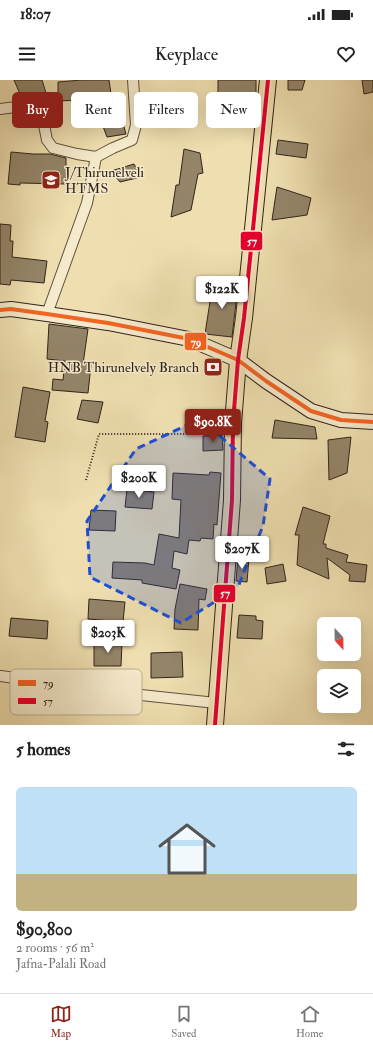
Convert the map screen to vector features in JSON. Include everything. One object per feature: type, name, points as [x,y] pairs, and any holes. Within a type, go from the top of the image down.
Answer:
[{"type":"main road","points":[[215,725],[232,500],[232,434],[238,360],[244,318],[268,80]]},
{"type":"street","points":[[0,109],[31,105],[41,110],[47,140],[53,148],[96,157],[132,140],[136,125],[133,80]]},
{"type":"street","points":[[47,314],[87,204],[96,157]]},
{"type":"street","points":[[0,310],[11,309],[108,323],[189,339],[238,360],[311,411],[341,420],[373,422]]},
{"type":"street","points":[[1,676],[10,677]]},
{"type":"street","points":[[142,695],[216,702]]},
{"type":"path","points":[[86,480],[99,434],[232,434]]},
{"type":"highlighted area","points":[[200,419],[270,479],[263,526],[238,587],[181,623],[90,577],[87,521],[136,449]]},
{"type":"building","points":[[14,80],[42,80],[46,92],[19,92]]},
{"type":"building","points":[[109,80],[111,92],[71,92],[71,100],[63,101],[63,92],[58,92],[58,82]]},
{"type":"building","points":[[218,80],[256,80],[256,92],[218,92]]},
{"type":"building","points":[[288,80],[305,80],[302,90],[288,90]]},
{"type":"building","points":[[362,80],[373,80],[373,92],[364,94]]},
{"type":"building","points":[[104,128],[124,128],[126,134],[107,137]]},
{"type":"building","points":[[278,140],[308,144],[306,158],[276,154]]},
{"type":"building","points":[[184,149],[200,153],[203,173],[198,174],[191,210],[171,217],[176,185],[179,185]]},
{"type":"building","points":[[11,152],[50,154],[66,158],[66,184],[8,184]]},
{"type":"building","points":[[134,164],[141,177],[120,182],[111,171]]},
{"type":"building","points":[[277,187],[311,198],[307,215],[272,220]]},
{"type":"building","points":[[0,224],[11,225],[10,241],[13,241],[12,257],[47,261],[44,283],[11,280],[10,285],[0,284]]},
{"type":"building","points":[[213,282],[238,285],[232,337],[205,334]]},
{"type":"building","points":[[49,324],[88,329],[83,364],[91,365],[88,393],[52,390],[53,379],[63,380],[65,361],[47,359]]},
{"type":"building","points":[[23,387],[50,392],[45,421],[48,422],[45,442],[15,437]]},
{"type":"building","points":[[82,400],[103,402],[98,423],[77,419]]},
{"type":"building","points":[[275,420],[315,427],[317,439],[272,438]]},
{"type":"building","points":[[222,435],[223,450],[203,451],[203,436]]},
{"type":"building","points":[[351,437],[347,473],[329,480],[328,440]]},
{"type":"building","points":[[210,472],[221,473],[217,525],[214,524],[213,539],[201,538],[200,541],[189,540],[187,554],[174,551],[172,568],[180,570],[176,589],[142,583],[142,580],[112,578],[113,562],[145,563],[154,565],[159,534],[179,538],[181,500],[172,499],[173,473],[209,475]]},
{"type":"building","points":[[127,489],[154,492],[152,509],[125,507]]},
{"type":"building","points":[[303,507],[330,516],[323,544],[326,544],[326,548],[348,555],[346,562],[367,565],[365,582],[349,581],[350,575],[327,558],[329,579],[297,565],[299,535],[295,535]]},
{"type":"building","points":[[91,510],[116,511],[115,531],[89,530]]},
{"type":"building","points":[[238,557],[249,558],[247,582],[236,581]]},
{"type":"building","points":[[283,564],[286,581],[267,584],[265,568]]},
{"type":"building","points":[[180,584],[207,589],[205,600],[199,599],[198,630],[174,629],[175,609]]},
{"type":"building","points":[[89,599],[125,602],[123,622],[88,619]]},
{"type":"building","points":[[239,615],[256,616],[256,620],[263,621],[262,639],[237,638]]},
{"type":"building","points":[[11,618],[48,621],[47,639],[9,636]]},
{"type":"building","points":[[94,643],[122,643],[121,666],[94,666]]},
{"type":"building","points":[[182,652],[183,677],[151,678],[151,653]]},
{"type":"transit line","name":"57","points":[[215,725],[232,500],[233,423],[238,360],[244,318],[268,80]]},
{"type":"transit line","name":"79","points":[[0,310],[11,309],[108,323],[189,339],[238,360],[311,411],[341,420],[373,422]]},
{"type":"place","name":"J/Thirunelveli HTMS","points":[[51,180]]},
{"type":"place","name":"HNB Thirunelvely Branch","points":[[213,367]]}]
